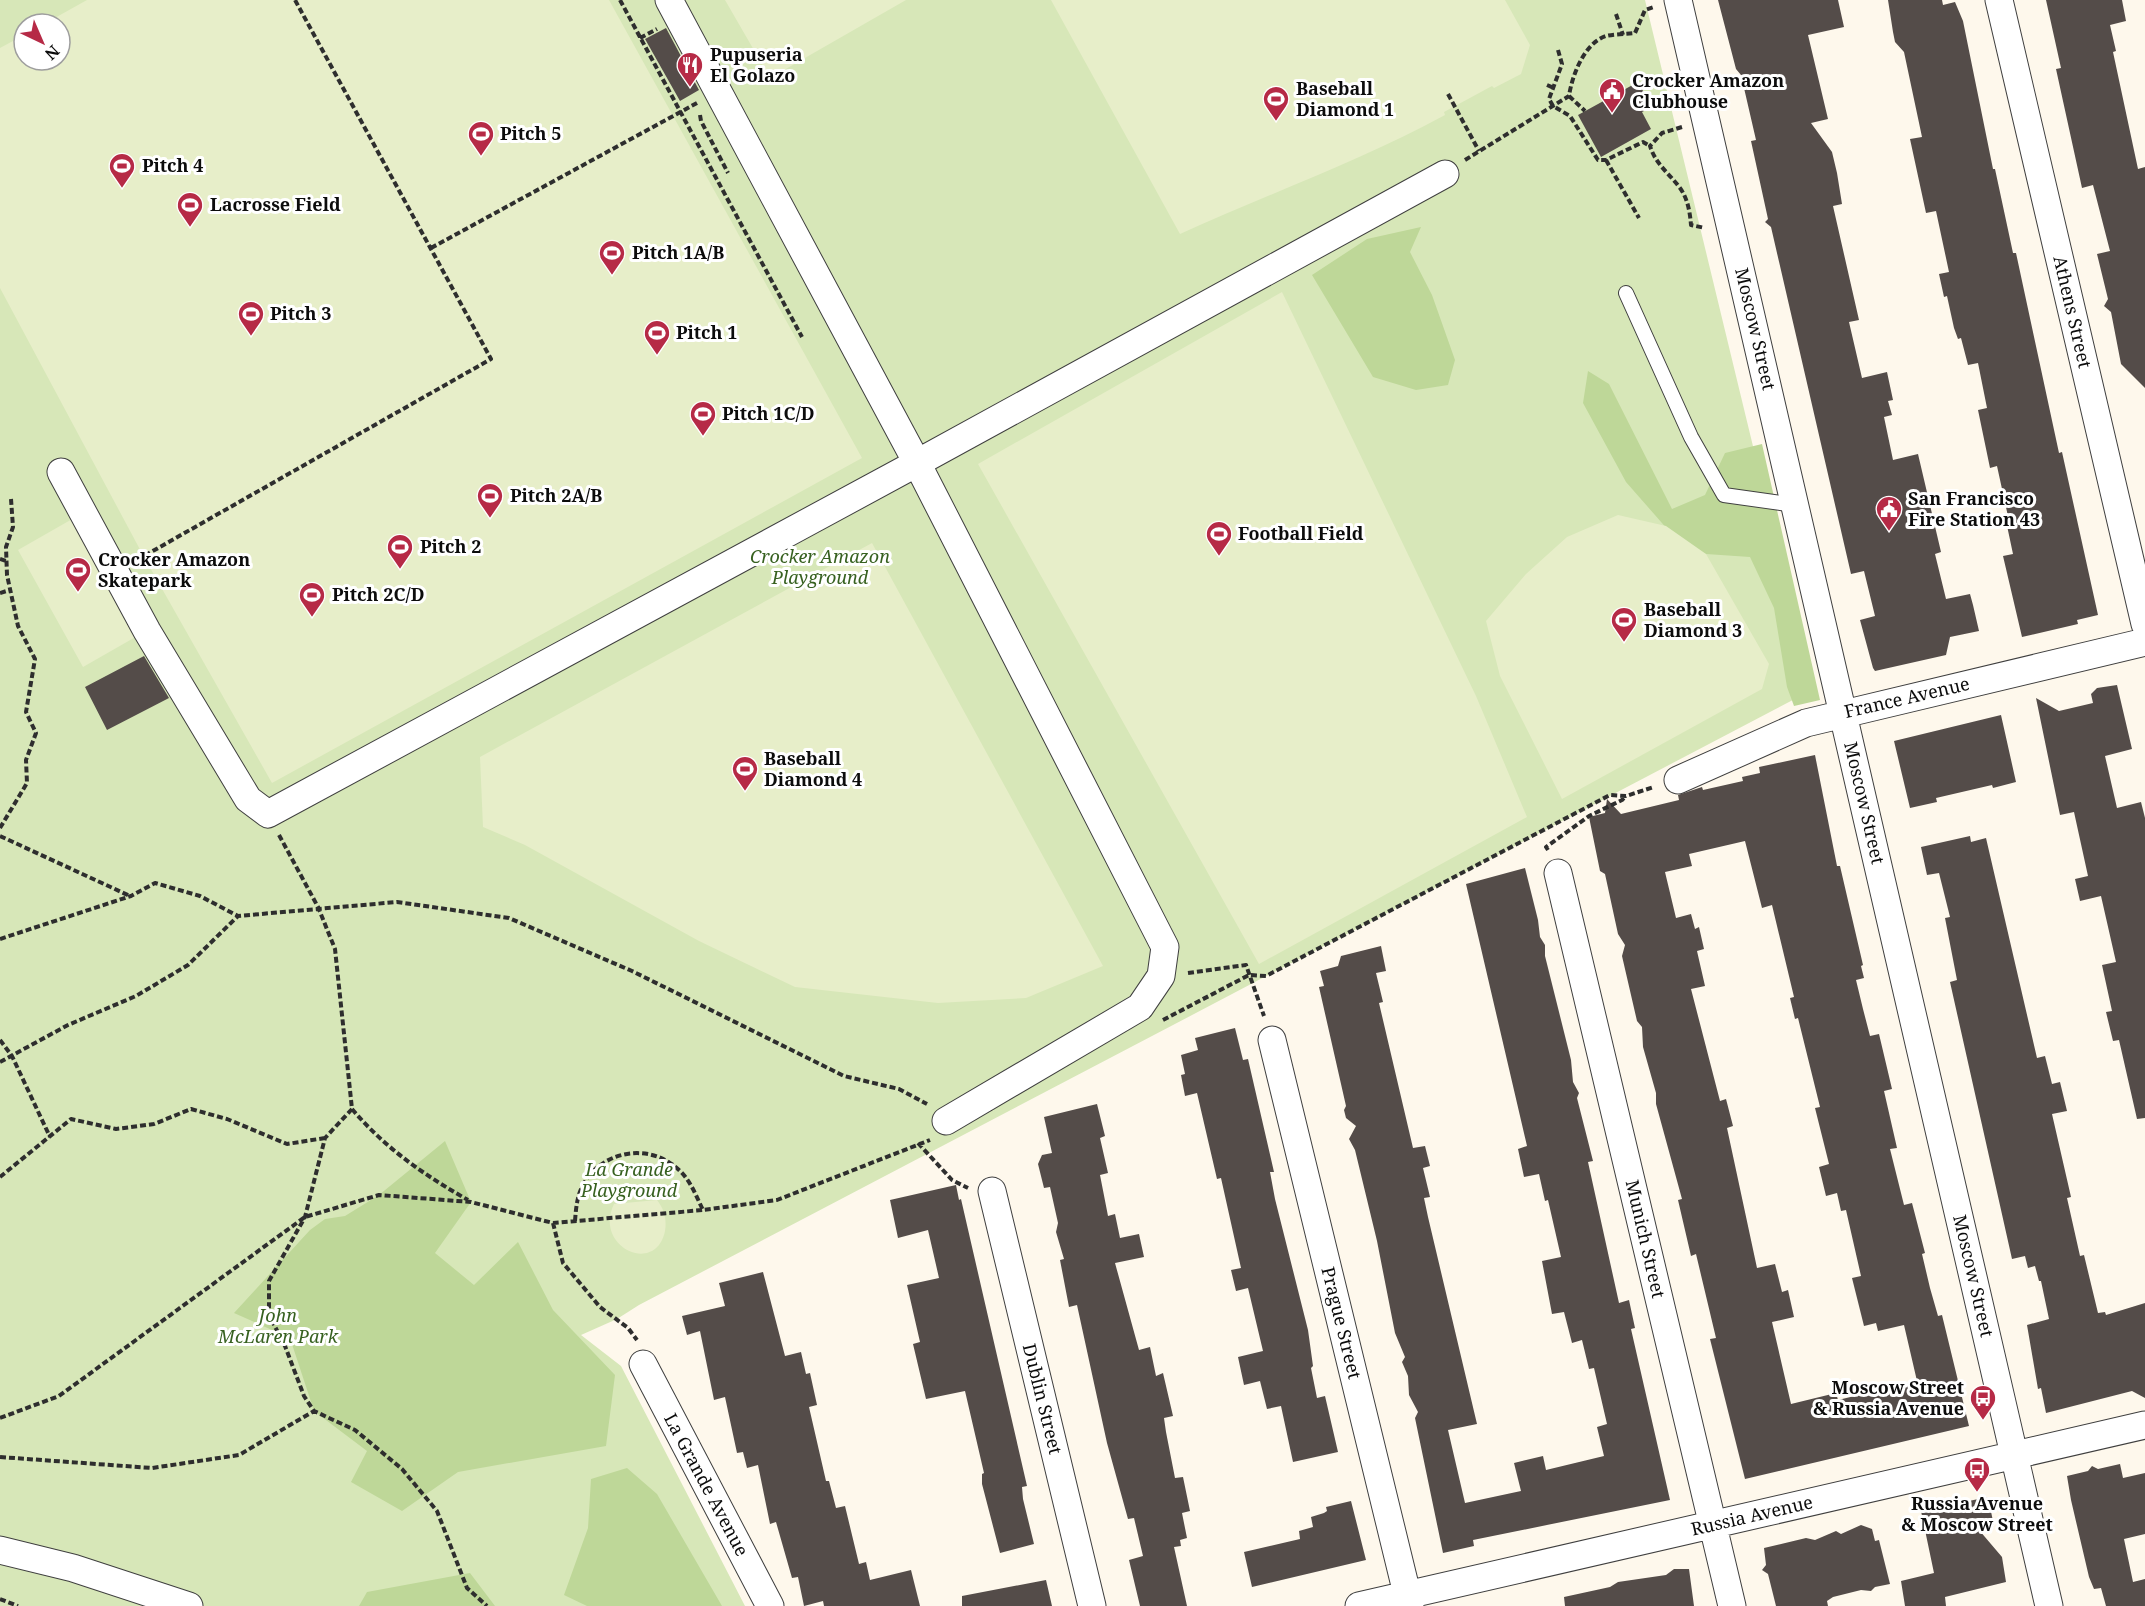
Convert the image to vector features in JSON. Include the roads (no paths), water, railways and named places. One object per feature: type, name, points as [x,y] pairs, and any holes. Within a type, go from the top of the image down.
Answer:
[{"type":"street","points":[[669,0],[918,463],[1165,947],[1161,976],[1140,1007],[946,1121]]},
{"type":"street","name":"Athens Street","points":[[1999,0],[2145,624]]},
{"type":"street","name":"Moscow Street","points":[[1671,2],[1706,121],[2049,1606]]},
{"type":"street","points":[[61,472],[147,631],[248,799],[268,814],[918,463],[1445,174]]},
{"type":"street","name":"France Avenue","points":[[1678,780],[1806,723],[2145,642]]},
{"type":"street","name":"Munich Street","points":[[1558,873],[1732,1606]]},
{"type":"street","name":"Prague Street","points":[[1272,1040],[1409,1600]]},
{"type":"street","name":"Dublin Street","points":[[992,1191],[1092,1606]]},
{"type":"street","name":"La Grande Avenue","points":[[643,1364],[770,1606]]},
{"type":"street","name":"Russia Avenue","points":[[1359,1606],[1409,1600],[1713,1525],[2145,1425]]},
{"type":"street","points":[[0,1550],[114,1580],[189,1606]]},
{"type":"lane","points":[[1626,293],[1691,437],[1724,495],[1795,505]]},
{"type":"place","name":"Pupuseria El Golazo","points":[[690,88]]},
{"type":"place","name":"Crocker Amazon Clubhouse","points":[[1612,114]]},
{"type":"place","name":"Baseball Diamond 1","points":[[1276,122]]},
{"type":"place","name":"Pitch 5","points":[[481,157]]},
{"type":"place","name":"Pitch 4","points":[[122,189]]},
{"type":"place","name":"Lacrosse Field","points":[[190,228]]},
{"type":"place","name":"Pitch 1A/B","points":[[612,276]]},
{"type":"place","name":"Pitch 3","points":[[251,337]]},
{"type":"place","name":"Pitch 1","points":[[657,356]]},
{"type":"place","name":"Pitch 1C/D","points":[[703,437]]},
{"type":"place","name":"Pitch 2A/B","points":[[490,519]]},
{"type":"place","name":"San Francisco Fire Station 43","points":[[1889,532]]},
{"type":"place","name":"Football Field","points":[[1219,557]]},
{"type":"place","name":"Pitch 2","points":[[400,570]]},
{"type":"place","name":"Crocker Amazon Skatepark","points":[[78,593]]},
{"type":"place","name":"Pitch 2C/D","points":[[312,618]]},
{"type":"place","name":"Baseball Diamond 3","points":[[1624,643]]},
{"type":"place","name":"Baseball Diamond 4","points":[[745,792]]},
{"type":"place","name":"Moscow Street & Russia Avenue","points":[[1983,1421]]},
{"type":"place","name":"Russia Avenue & Moscow Street","points":[[1977,1493]]},
{"type":"park label","name":"Crocker Amazon Playground","points":[[820,567]]},
{"type":"park label","name":"La Grande Playground","points":[[629,1180]]},
{"type":"park label","name":"John McLaren Park","points":[[278,1326]]}]
